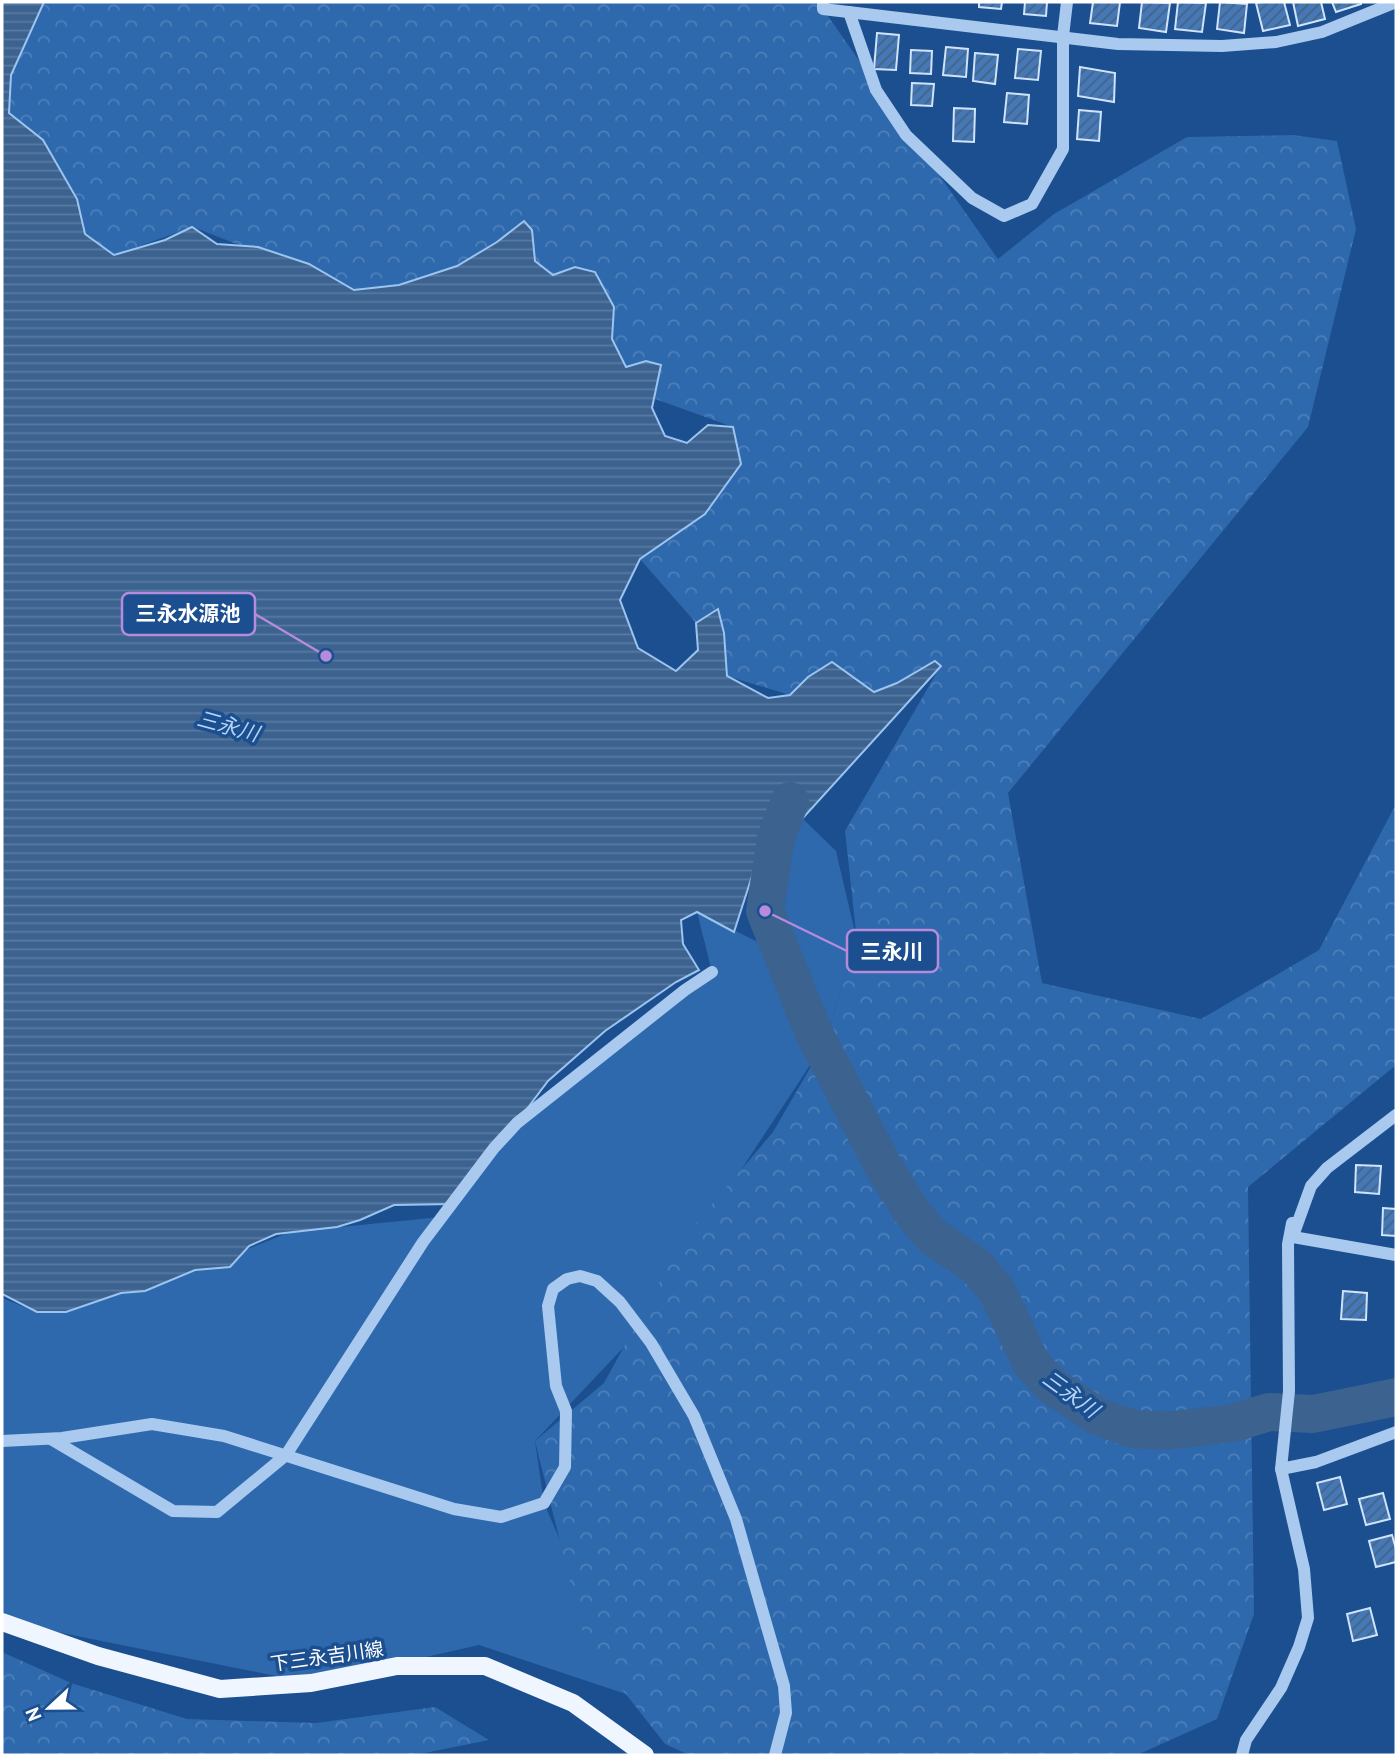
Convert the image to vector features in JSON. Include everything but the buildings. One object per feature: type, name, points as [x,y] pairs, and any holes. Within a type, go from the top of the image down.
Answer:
[{"type":"main road","name":"下三永吉川線","points":[[2,1622],[98,1656],[220,1689],[312,1683],[397,1667],[485,1666],[573,1703],[645,1755]]},
{"type":"street","points":[[822,2],[823,9],[1118,44],[1222,46],[1276,42],[1322,32],[1396,2]]},
{"type":"street","points":[[849,12],[876,90],[906,135],[972,198],[1004,216],[1032,204],[1063,149],[1063,36],[1067,2]]},
{"type":"street","points":[[51,1439],[173,1511],[217,1511],[286,1455],[423,1242],[494,1148],[517,1123],[685,989],[712,972]]},
{"type":"street","points":[[1293,1237],[1311,1186],[1327,1168],[1396,1115]]},
{"type":"street","points":[[1242,1755],[1246,1740],[1281,1688],[1308,1618],[1304,1569],[1281,1469],[1289,1391],[1288,1244],[1292,1223],[1293,1237]]},
{"type":"street","points":[[1293,1237],[1396,1255]]},
{"type":"street","points":[[2,1441],[51,1439],[152,1424],[224,1436],[454,1509],[501,1517],[544,1503],[565,1467],[566,1411],[556,1386],[548,1306],[553,1289],[567,1279],[580,1276],[597,1281],[620,1302],[652,1343],[694,1416],[736,1519],[784,1686],[786,1713],[775,1755]]},
{"type":"street","points":[[1281,1469],[1316,1462],[1396,1432]]},
{"type":"green space","points":[[44,2],[824,2],[823,9],[998,259],[1054,214],[1187,137],[1293,135],[1337,141],[1356,229],[1308,427],[1008,793],[1042,983],[1201,1019],[1319,950],[1396,804],[1396,1065],[1248,1187],[1254,1614],[1217,1719],[1137,1755],[689,1755],[665,1744],[585,1642],[535,1441],[604,1383],[685,1236],[773,1132],[824,1044],[857,941],[845,831],[940,667],[874,692],[790,695],[727,676],[718,610],[696,623],[640,559],[713,504],[741,464],[733,427],[354,290],[193,227],[114,255],[85,234],[9,113],[11,75]]},
{"type":"green space","points":[[803,819],[836,851],[857,941],[824,1044],[624,1347],[535,1441],[544,1503],[626,1694],[479,1645],[311,1683],[2,1621],[2,1298],[37,1312],[174,1279],[290,1232],[441,1217],[494,1148],[712,972],[697,912],[758,942]]},
{"type":"green space","points":[[2,1652],[71,1683],[187,1719],[316,1723],[435,1707],[489,1740],[415,1755],[2,1755]]},
{"type":"water","points":[[2,2],[44,2],[11,75],[9,113],[43,140],[77,199],[85,234],[114,255],[165,240],[192,227],[217,244],[258,247],[309,264],[354,290],[399,285],[457,266],[497,242],[524,221],[532,230],[535,261],[553,275],[575,267],[595,272],[614,307],[612,339],[626,367],[646,361],[661,365],[652,408],[665,436],[687,443],[708,425],[733,427],[741,464],[705,514],[640,559],[620,600],[638,648],[676,671],[698,650],[696,623],[718,609],[724,633],[727,676],[768,698],[790,695],[808,677],[832,662],[874,692],[897,683],[935,661],[941,666],[753,873],[734,932],[697,912],[681,920],[683,944],[699,970],[676,982],[605,1031],[548,1081],[452,1204],[394,1205],[337,1227],[276,1234],[249,1246],[230,1267],[195,1270],[145,1291],[121,1293],[66,1312],[37,1312],[2,1294]]},
{"type":"waterway","name":"三永川","points":[[790,801],[776,838],[765,911],[813,1031],[882,1164],[912,1212],[932,1236],[977,1267],[997,1291],[1031,1363],[1051,1385],[1097,1416],[1133,1429],[1165,1431],[1233,1423],[1269,1412],[1313,1414],[1396,1397]]},
{"type":"place","name":"三永水源池","points":[[326,656]]},
{"type":"place","name":"三永川","points":[[765,911]]}]
